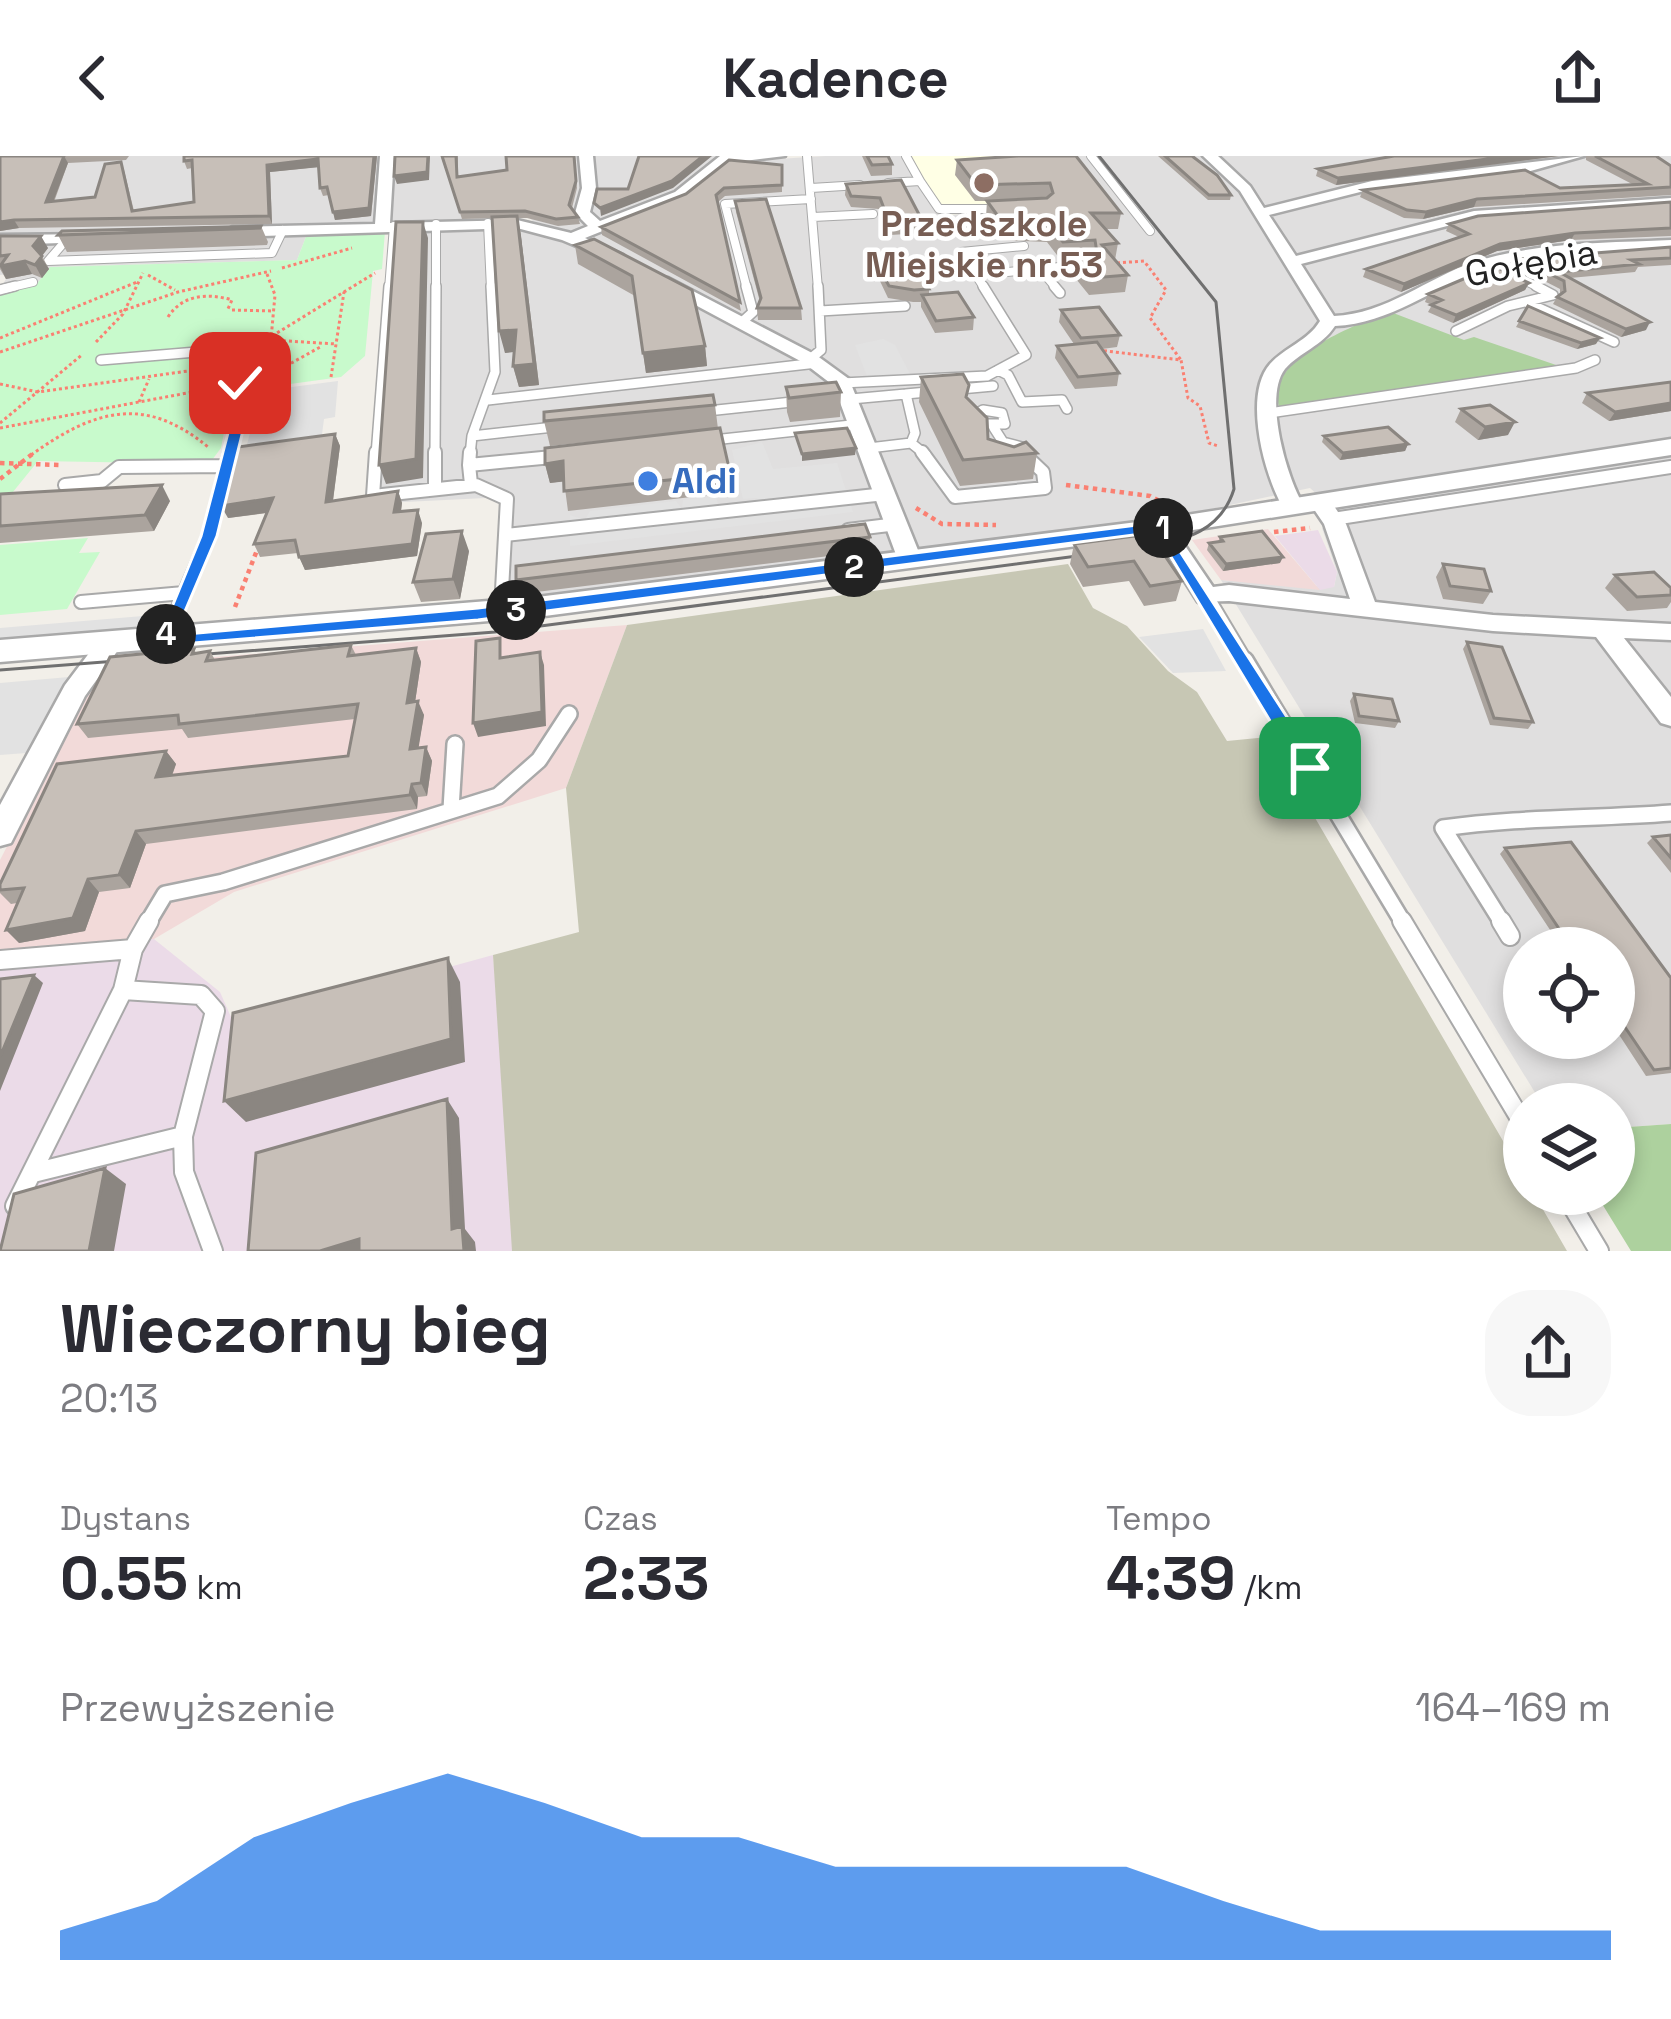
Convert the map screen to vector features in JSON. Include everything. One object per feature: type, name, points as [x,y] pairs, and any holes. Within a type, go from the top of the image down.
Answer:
[{"type":"street","points":[[387,156],[389,229]]},
{"type":"street","points":[[586,156],[589,188],[582,213],[597,226]]},
{"type":"street","points":[[576,236],[680,195],[728,157],[778,156]]},
{"type":"street","points":[[1210,156],[1261,213],[1328,321],[1323,334],[1271,376],[1269,413],[1280,486],[1315,509],[1365,608]]},
{"type":"street","points":[[1261,213],[1372,185],[1527,168],[1577,156]]},
{"type":"street","points":[[1292,262],[1308,262],[1400,230],[1474,215],[1671,202]]},
{"type":"street","points":[[220,232],[488,223],[576,236],[814,361],[848,393],[897,524],[920,550]]},
{"type":"street","points":[[0,240],[111,236]]},
{"type":"street","name":"Gołębia","points":[[1328,321],[1363,318],[1490,263],[1580,250],[1671,245]]},
{"type":"street","points":[[0,651],[163,642],[478,614],[1167,517],[1315,509],[1671,447]]},
{"type":"street","points":[[1167,517],[1207,596],[1229,593],[1606,631],[1671,632]]},
{"type":"street","points":[[1606,631],[1671,716]]},
{"type":"street","points":[[0,834],[74,692],[107,646]]},
{"type":"lane","points":[[488,400],[814,361],[821,350],[820,311],[807,156]]},
{"type":"lane","points":[[906,156],[934,206],[947,211],[1022,207]]},
{"type":"lane","points":[[1091,156],[1150,231]]},
{"type":"lane","points":[[742,322],[753,312],[725,204],[920,181]]},
{"type":"lane","points":[[813,217],[873,214]]},
{"type":"lane","points":[[471,484],[472,436],[495,372],[488,223]]},
{"type":"lane","points":[[435,488],[436,224]]},
{"type":"lane","points":[[389,229],[371,489],[374,496],[384,499],[471,484],[498,490],[507,499],[502,590]]},
{"type":"lane","points":[[68,238],[48,261],[272,253],[283,230]]},
{"type":"lane","points":[[848,393],[906,394],[993,377],[1026,356],[963,250],[1024,246]]},
{"type":"lane","points":[[1456,331],[1508,306],[1553,295],[1490,263]]},
{"type":"lane","points":[[977,275],[1088,264]]},
{"type":"lane","points":[[1040,269],[1060,293]]},
{"type":"lane","points":[[0,290],[33,282]]},
{"type":"lane","points":[[1528,303],[1614,342]]},
{"type":"lane","points":[[820,311],[905,306]]},
{"type":"lane","points":[[101,360],[257,346],[254,381],[221,467],[209,536],[163,642]]},
{"type":"lane","points":[[1269,413],[1342,406],[1576,368],[1595,359]]},
{"type":"lane","points":[[685,414],[1008,375],[1022,403],[1062,400],[1067,409]]},
{"type":"lane","points":[[993,377],[1004,406],[971,417],[975,424],[994,428],[1007,421],[997,411]]},
{"type":"lane","points":[[906,394],[915,434],[911,443]]},
{"type":"lane","points":[[699,441],[860,424]]},
{"type":"lane","points":[[472,436],[566,426]]},
{"type":"lane","points":[[994,428],[1003,442]]},
{"type":"lane","points":[[869,448],[911,443],[926,454],[955,497],[1034,490],[1047,484],[1022,447],[1003,442],[989,449]]},
{"type":"lane","points":[[469,466],[584,453]]},
{"type":"lane","points":[[1012,462],[1025,454]]},
{"type":"lane","points":[[65,485],[103,481],[119,466],[221,467]]},
{"type":"lane","points":[[1315,509],[1671,467]]},
{"type":"lane","points":[[505,536],[885,494]]},
{"type":"lane","points":[[836,532],[897,524]]},
{"type":"lane","points":[[503,572],[527,569]]},
{"type":"lane","points":[[81,602],[184,593]]},
{"type":"lane","points":[[1207,596],[1503,1090]]},
{"type":"lane","points":[[5,1233],[123,989],[133,949],[165,894],[223,882],[498,796],[520,782],[569,714]]},
{"type":"lane","points":[[452,809],[454,744]]},
{"type":"lane","points":[[1504,927],[1443,828],[1519,817],[1584,820],[1671,813]]},
{"type":"lane","points":[[0,960],[133,949]]},
{"type":"lane","points":[[123,989],[201,995],[215,1011],[183,1136],[184,1172],[213,1251]]},
{"type":"lane","points":[[33,1173],[183,1136]]},
{"type":"lane","points":[[1578,1215],[1599,1251]]},
{"type":"path","points":[[0,352],[178,292],[265,273],[389,229]]},
{"type":"path","points":[[1088,264],[1149,263],[1166,290],[1150,318],[1174,344],[1188,398],[1200,406],[1209,443],[1218,446]]},
{"type":"path","points":[[267,264],[265,273],[275,295],[271,337]]},
{"type":"path","points":[[271,337],[390,264]]},
{"type":"path","points":[[0,425],[125,309],[143,273],[178,292]]},
{"type":"path","points":[[214,295],[232,280]]},
{"type":"path","points":[[0,338],[136,282]]},
{"type":"path","points":[[331,377],[344,292]]},
{"type":"path","points":[[162,297],[180,302],[214,295],[232,300],[228,310],[274,311]]},
{"type":"path","points":[[168,317],[180,302]]},
{"type":"path","points":[[271,337],[336,344]]},
{"type":"path","points":[[0,425],[254,381],[322,346]]},
{"type":"path","points":[[1080,351],[1180,360]]},
{"type":"path","points":[[0,386],[38,392],[187,374],[205,366]]},
{"type":"path","points":[[138,409],[148,379]]},
{"type":"path","points":[[0,479],[60,437],[138,409],[181,422],[221,467]]},
{"type":"path","points":[[1047,484],[1131,493],[1167,517]]},
{"type":"path","points":[[920,550],[948,514]]},
{"type":"path","points":[[228,623],[261,541]]},
{"type":"shaded area","points":[[0,156],[741,156],[686,191],[574,230],[541,230],[530,218],[295,225],[307,234],[297,260],[51,267],[36,285],[0,289],[9,274],[0,275]]},
{"type":"shaded area","points":[[825,156],[1671,156],[1671,1124],[1635,1127],[1635,1083],[1529,1083],[1514,1059],[1635,1059],[1635,927],[1503,927],[1503,1040],[1221,580],[1334,587],[1337,572],[1322,528],[1348,523],[1310,488],[1178,516],[500,607],[506,497],[364,504],[399,228],[491,225],[571,237],[652,210],[731,162]]},
{"type":"shaded area","name":"Przedszkole Miejskie nr.53","points":[[910,156],[1028,156],[1011,211],[943,215]]},
{"type":"shaded area","points":[[883,339],[895,345],[911,376],[867,376],[855,345]]},
{"type":"shaded area","points":[[338,381],[335,417],[324,419],[321,442],[245,452],[261,391]]},
{"type":"shaded area","points":[[762,442],[773,469],[837,463],[853,512],[570,546],[570,515],[585,520],[590,511],[676,501],[682,509],[683,500],[716,496],[718,505],[755,501],[758,498],[743,499],[732,450]]},
{"type":"shaded area","points":[[1268,529],[1320,590],[1221,580],[1192,540]]},
{"type":"shaded area","points":[[1318,530],[1337,572],[1334,587],[1320,590],[1275,536]]},
{"type":"shaded area","points":[[1068,564],[1093,608],[1127,626],[1168,671],[1197,692],[1227,741],[1268,737],[1503,1141],[1503,1215],[1546,1215],[1567,1251],[512,1251],[493,955],[579,932],[566,788],[627,625]]},
{"type":"shaded area","points":[[143,616],[136,628],[0,640],[0,628]]},
{"type":"shaded area","points":[[627,625],[566,788],[234,892],[154,939],[0,950],[0,860],[100,666]]},
{"type":"shaded area","points":[[1203,629],[1226,671],[1173,673],[1139,637]]},
{"type":"shaded area","points":[[69,677],[26,753],[0,755],[0,683]]},
{"type":"shaded area","points":[[154,939],[220,992],[235,1026],[493,955],[517,1251],[0,1251],[0,950]]},
{"type":"green space","points":[[385,231],[382,269],[373,271],[365,356],[341,377],[232,392],[221,448],[209,464],[38,461],[0,508],[0,288],[36,285],[50,267],[297,260],[307,234]]},
{"type":"green space","points":[[1388,311],[1464,340],[1474,337],[1559,366],[1281,412],[1278,393],[1283,376],[1296,361],[1333,336]]},
{"type":"green space","points":[[88,538],[79,553],[100,552],[67,609],[0,615],[0,545]]},
{"type":"green space","points":[[1671,1124],[1671,1251],[1631,1251],[1609,1215],[1635,1215],[1635,1127]]},
{"type":"building","points":[[0,156],[64,156],[46,202],[95,197],[105,164],[121,162],[132,211],[194,202],[192,160],[184,161],[184,156],[374,156],[369,208],[333,212],[327,187],[320,188],[318,159],[267,165],[269,216],[0,222]]},
{"type":"building","points":[[395,156],[428,156],[427,172],[394,176]]},
{"type":"building","points":[[442,156],[456,156],[457,177],[507,170],[506,156],[574,156],[576,181],[569,205],[578,217],[556,219],[525,211],[460,212]]},
{"type":"building","points":[[639,156],[703,156],[672,181],[600,208],[594,203],[597,189],[628,189]]},
{"type":"building","points":[[867,156],[888,156],[892,164],[872,165]]},
{"type":"building","points":[[1076,156],[1121,213],[1091,213],[1118,243],[1102,245],[1128,275],[1092,278],[1075,257],[1097,253],[1095,240],[1063,242],[1049,226],[1003,223],[987,201],[1047,198],[1053,193],[1050,183],[976,185],[957,160]]},
{"type":"building","points":[[1165,156],[1192,156],[1217,175],[1231,195],[1209,195]]},
{"type":"building","points":[[1394,156],[1511,156],[1338,178],[1318,169]]},
{"type":"building","points":[[1595,156],[1656,156],[1671,166],[1671,187],[1477,199],[1426,212],[1407,210],[1363,190],[1525,170],[1560,188],[1648,184]]},
{"type":"building","points":[[729,160],[782,165],[782,185],[724,188],[716,195],[740,302],[601,227],[686,194]]},
{"type":"building","points":[[901,180],[923,222],[890,224],[880,198],[851,196],[846,184]]},
{"type":"building","points":[[766,199],[801,308],[757,308],[761,298],[735,201]]},
{"type":"building","points":[[1671,202],[1671,228],[1575,233],[1500,244],[1404,284],[1366,269],[1469,234],[1449,224],[1478,216]]},
{"type":"building","points":[[517,216],[534,364],[513,366],[516,330],[499,331],[492,217]]},
{"type":"building","points":[[396,222],[423,222],[416,459],[379,465]]},
{"type":"building","points":[[260,228],[58,235],[62,231]]},
{"type":"building","points":[[0,236],[41,236],[33,246],[42,256],[35,265],[25,261],[0,266],[8,255],[0,256]]},
{"type":"building","points":[[594,239],[692,290],[705,346],[643,353],[632,276],[575,245]]},
{"type":"building","points":[[1671,247],[1671,258],[1559,272],[1650,322],[1626,329],[1557,297],[1565,291],[1564,281],[1519,259]]},
{"type":"building","points":[[915,265],[929,289],[889,286],[879,268]]},
{"type":"building","points":[[1494,266],[1529,283],[1456,315],[1431,305],[1442,300],[1428,294]]},
{"type":"building","points":[[958,292],[974,317],[936,321],[922,295]]},
{"type":"building","points":[[1528,306],[1600,338],[1581,343],[1519,321]]},
{"type":"building","points":[[1099,307],[1120,335],[1081,338],[1061,310]]},
{"type":"building","points":[[1097,342],[1119,373],[1078,377],[1057,346]]},
{"type":"building","points":[[963,374],[969,385],[966,397],[987,418],[988,439],[1014,447],[1026,442],[1037,453],[963,460],[921,377]]},
{"type":"building","points":[[836,382],[841,392],[789,398],[786,387]]},
{"type":"building","points":[[1671,382],[1671,403],[1615,412],[1587,393]]},
{"type":"building","points":[[713,395],[715,405],[544,421],[544,412]]},
{"type":"building","points":[[1490,405],[1515,422],[1485,427],[1461,409]]},
{"type":"building","points":[[1388,427],[1408,444],[1343,453],[1324,436]]},
{"type":"building","points":[[720,428],[729,468],[716,475],[564,491],[563,461],[545,464],[545,448]]},
{"type":"building","points":[[847,428],[856,448],[802,454],[795,433]]},
{"type":"building","points":[[335,434],[326,502],[398,491],[394,512],[418,510],[412,544],[299,557],[295,540],[254,544],[273,498],[221,506],[238,447]]},
{"type":"building","points":[[162,485],[145,515],[0,526],[0,494]]},
{"type":"building","points":[[865,524],[870,537],[516,580],[516,566]]},
{"type":"building","points":[[462,531],[453,579],[413,582],[426,534]]},
{"type":"building","points":[[1262,531],[1283,557],[1226,564],[1209,543],[1223,541],[1220,537]]},
{"type":"building","points":[[1150,534],[1182,581],[1150,586],[1134,561],[1088,567],[1074,544]]},
{"type":"building","points":[[1443,564],[1484,569],[1491,591],[1450,586]]},
{"type":"building","points":[[1654,572],[1671,588],[1671,595],[1637,597],[1615,575]]},
{"type":"building","points":[[500,638],[500,658],[540,652],[542,712],[473,723],[476,641]]},
{"type":"building","points":[[1467,642],[1502,647],[1533,722],[1494,718]]},
{"type":"building","points":[[351,645],[348,656],[416,648],[407,703],[418,701],[410,749],[426,747],[421,783],[412,784],[410,795],[136,831],[119,875],[88,879],[73,918],[6,930],[24,888],[0,890],[0,884],[57,764],[166,751],[156,777],[348,756],[358,704],[179,724],[178,715],[77,724],[110,657],[194,649],[192,654],[210,651],[206,661]]},
{"type":"building","points":[[1354,694],[1392,699],[1399,721],[1359,716]]},
{"type":"building","points":[[1671,835],[1671,858],[1653,837]]},
{"type":"building","points":[[1571,842],[1634,927],[1558,927],[1505,848]]},
{"type":"building","points":[[1635,929],[1671,978],[1671,1068],[1654,1070],[1635,1042]]},
{"type":"building","points":[[448,958],[451,1039],[224,1101],[233,1013]]},
{"type":"building","points":[[34,975],[0,1057],[0,979]]},
{"type":"building","points":[[447,1099],[452,1229],[462,1226],[464,1251],[359,1251],[359,1239],[320,1251],[248,1251],[256,1153]]},
{"type":"building","points":[[105,1168],[89,1251],[0,1251],[14,1194]]},
{"type":"tram line","points":[[0,670],[495,632],[1146,547],[1200,531],[1220,515],[1234,489],[1216,302],[1099,156]]},
{"type":"place","name":"Przedszkole Miejskie nr.53","points":[[984,183]]},
{"type":"place","name":"Aldi","points":[[648,481]]},
{"type":"route","points":[[240,383],[248,382],[209,536],[163,642],[478,614],[1161,527],[1310,768]]}]
